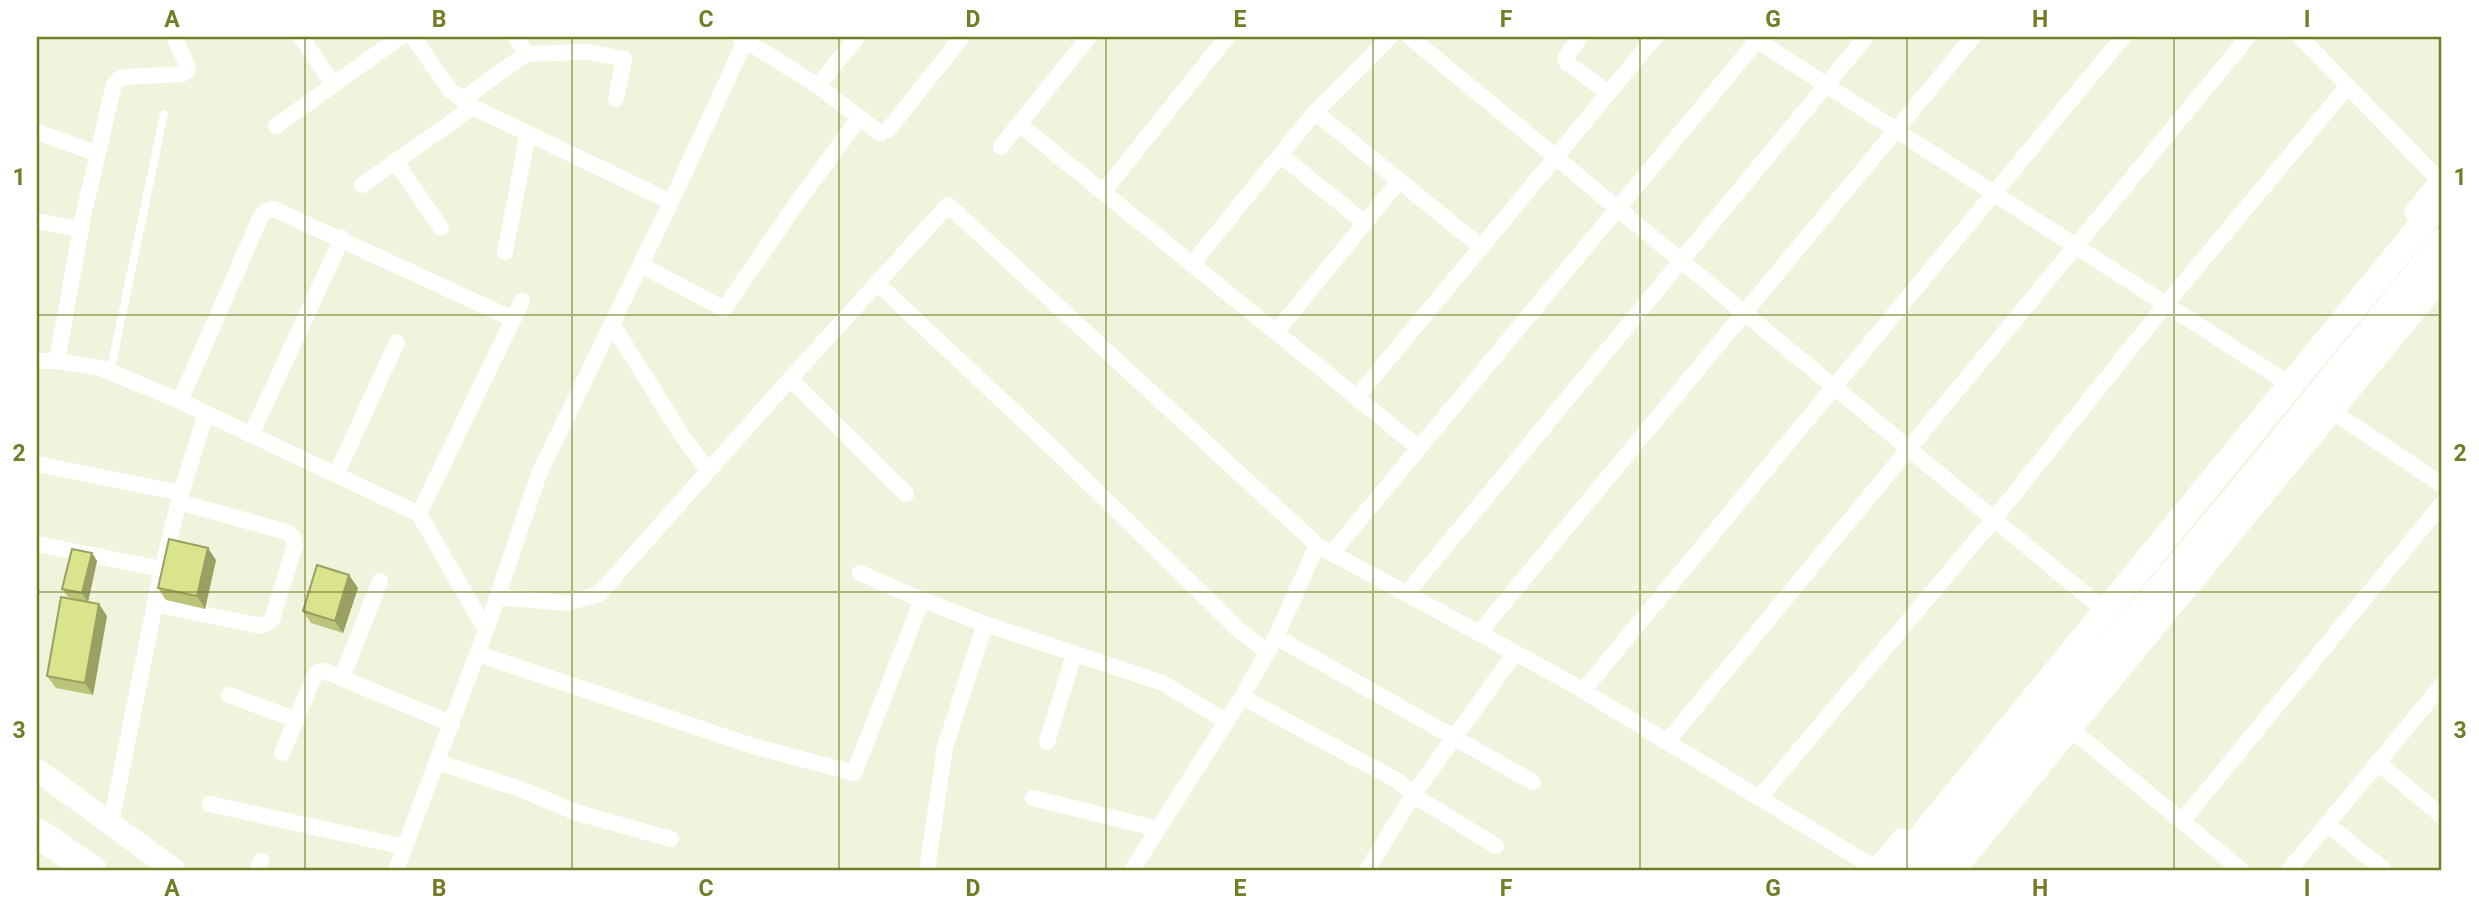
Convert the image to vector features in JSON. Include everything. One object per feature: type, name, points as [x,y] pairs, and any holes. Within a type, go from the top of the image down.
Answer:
[{"type":"highway","points":[[37,832],[92,870]]},
{"type":"main road","points":[[1894,870],[2442,187]]},
{"type":"main road","points":[[1924,870],[2016,778],[2244,487],[2442,242]]},
{"type":"street","points":[[57,361],[81,229],[114,84],[119,79],[182,74],[187,71],[187,65],[174,37]]},
{"type":"street","points":[[301,37],[333,84]]},
{"type":"street","points":[[276,126],[400,37]]},
{"type":"street","points":[[413,37],[450,90],[468,103],[671,202]]},
{"type":"street","points":[[516,37],[526,54]]},
{"type":"street","points":[[818,86],[857,37]]},
{"type":"street","points":[[396,870],[478,654],[539,474],[671,202],[744,38],[818,86],[883,133],[961,37]]},
{"type":"street","points":[[1001,147],[1089,37]]},
{"type":"street","points":[[1103,192],[1227,37]]},
{"type":"street","points":[[1192,264],[1315,112],[1390,37]]},
{"type":"street","points":[[1410,37],[2097,604]]},
{"type":"street","points":[[1580,37],[1567,52],[1567,63],[1609,93]]},
{"type":"street","points":[[1357,397],[1656,37]]},
{"type":"street","points":[[1406,594],[1866,37]]},
{"type":"street","points":[[1479,633],[1973,37]]},
{"type":"street","points":[[1583,691],[2123,37]]},
{"type":"street","points":[[1667,742],[2248,37]]},
{"type":"street","points":[[497,597],[567,603],[600,594],[708,470],[948,205],[1317,545],[1583,691],[1878,870],[2442,187],[2300,37]]},
{"type":"street","points":[[1331,554],[1756,38],[2283,380]]},
{"type":"street","points":[[362,184],[395,161],[526,54],[588,52],[621,58],[625,63],[616,99]]},
{"type":"street","points":[[1759,798],[1994,519],[2166,304],[2348,86]]},
{"type":"street","points":[[1315,112],[1481,247]]},
{"type":"street","points":[[641,265],[724,309],[860,117]]},
{"type":"street","points":[[1019,124],[1419,448]]},
{"type":"street","points":[[40,133],[98,154]]},
{"type":"street","points":[[505,252],[528,133]]},
{"type":"street","points":[[1280,155],[1364,223]]},
{"type":"street","points":[[395,161],[442,228]]},
{"type":"street","points":[[1276,332],[1399,181]]},
{"type":"street","points":[[180,401],[261,216],[274,209],[513,319]]},
{"type":"street","points":[[37,221],[81,229]]},
{"type":"street","points":[[251,435],[342,239]]},
{"type":"street","points":[[1954,870],[2016,778],[2071,730],[2442,276]]},
{"type":"street","points":[[877,283],[1061,456],[1240,631],[1267,652]]},
{"type":"street","points":[[419,514],[522,301]]},
{"type":"street","points":[[612,324],[681,433],[708,470]]},
{"type":"street","points":[[337,475],[397,342]]},
{"type":"street","points":[[37,361],[57,361],[101,368],[180,401],[419,514],[486,631]]},
{"type":"street","points":[[790,379],[906,494]]},
{"type":"street","points":[[2332,411],[2442,485]]},
{"type":"street","points":[[111,823],[162,569],[180,497],[206,414]]},
{"type":"street","points":[[37,464],[180,497],[287,532],[293,537],[295,545],[272,620],[267,625],[155,604]]},
{"type":"street","points":[[2183,820],[2442,504]]},
{"type":"street","points":[[37,544],[162,569]]},
{"type":"street","points":[[1132,870],[1242,697],[1276,637],[1317,545]]},
{"type":"street","points":[[860,573],[985,624],[1163,683],[1227,722]]},
{"type":"street","points":[[342,678],[380,581]]},
{"type":"street","points":[[478,654],[752,746],[853,773],[922,600]]},
{"type":"street","points":[[926,870],[945,747],[985,624]]},
{"type":"street","points":[[1276,637],[1533,782]]},
{"type":"street","points":[[1367,870],[1413,795],[1515,653]]},
{"type":"street","points":[[1047,742],[1074,654]]},
{"type":"street","points":[[282,753],[318,672],[324,671],[452,724]]},
{"type":"street","points":[[229,695],[297,720]]},
{"type":"street","points":[[1242,697],[1398,781],[1413,795],[1496,846]]},
{"type":"street","points":[[2289,870],[2378,763],[2439,697]]},
{"type":"street","points":[[2071,730],[2241,870]]},
{"type":"street","points":[[438,762],[520,789],[578,813],[671,839]]},
{"type":"street","points":[[2378,763],[2442,817]]},
{"type":"street","points":[[37,770],[174,870]]},
{"type":"street","points":[[1033,798],[1158,828]]},
{"type":"street","points":[[210,804],[405,847]]},
{"type":"street","points":[[2327,824],[2384,870]]},
{"type":"lane","points":[[110,373],[164,114]]},
{"type":"building","points":[[169,539],[208,548],[197,596],[158,588]]},
{"type":"building","points":[[72,549],[92,553],[82,593],[62,589]]},
{"type":"building","points":[[317,565],[349,575],[335,621],[303,611]]},
{"type":"building","points":[[61,597],[99,604],[85,683],[47,676]]}]
